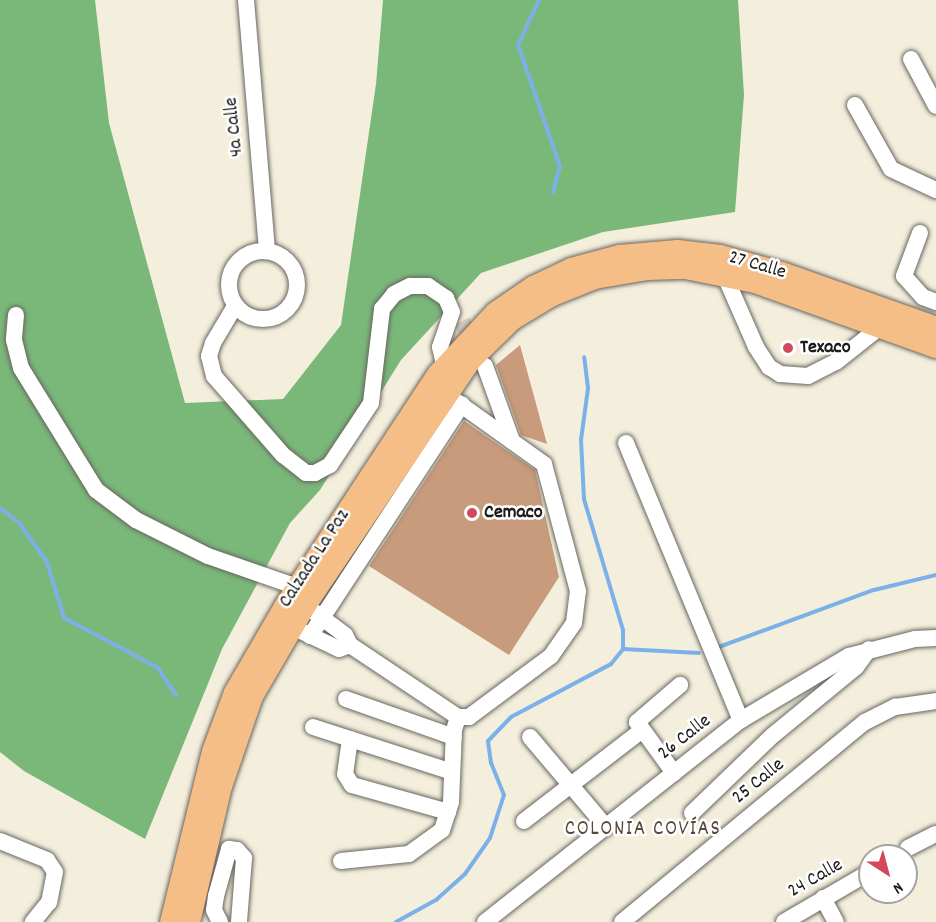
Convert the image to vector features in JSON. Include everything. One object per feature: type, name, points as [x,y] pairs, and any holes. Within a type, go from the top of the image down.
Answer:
[{"type":"main road","name":"27 Calle","points":[[574,276],[645,252],[720,255],[843,292],[928,324]]},
{"type":"main road","name":"27 Calle","points":[[574,276],[685,268],[724,274],[936,347]]},
{"type":"main road","name":"Calzada La Paz","points":[[170,922],[212,751],[234,692],[308,603],[444,365],[495,312],[533,286],[574,276]]},
{"type":"main road","name":"Calzada La Paz","points":[[189,922],[209,874],[235,738],[252,696],[301,631],[308,603],[332,583],[454,400],[490,338],[574,276]]},
{"type":"street","name":"4a Calle","points":[[246,0],[267,251]]},
{"type":"street","points":[[910,59],[936,106]]},
{"type":"street","points":[[855,105],[891,169],[936,190]]},
{"type":"street","points":[[920,233],[904,276],[929,299],[928,324]]},
{"type":"street","points":[[267,251],[278,254],[294,269],[297,291],[293,302],[276,317],[265,320],[254,318],[235,306],[230,296],[231,273],[245,256],[267,251]]},
{"type":"street","points":[[724,274],[756,347],[769,367],[780,375],[808,376],[836,362],[880,327]]},
{"type":"street","points":[[235,306],[213,343],[209,356],[214,375],[296,469],[315,474],[343,450],[371,403],[382,309],[394,294],[410,286],[428,286],[446,298],[457,317],[440,347],[444,365]]},
{"type":"street","points":[[16,315],[14,340],[21,368],[96,490],[136,520],[308,603],[345,635],[350,645],[458,717],[469,717],[551,656],[574,623],[578,591],[544,464],[454,400]]},
{"type":"street","points":[[485,366],[512,441]]},
{"type":"street","points":[[626,444],[741,720]]},
{"type":"street","points":[[301,631],[339,649],[350,645]]},
{"type":"street","name":"26 Calle","points":[[495,919],[741,720],[849,656],[869,649],[936,638]]},
{"type":"street","points":[[692,813],[772,736],[856,667],[869,649]]},
{"type":"street","points":[[674,773],[642,730],[639,719],[680,685]]},
{"type":"street","points":[[346,699],[453,737]]},
{"type":"street","name":"25 Calle","points":[[622,922],[865,722],[895,708],[936,701]]},
{"type":"street","points":[[341,861],[392,858],[421,849],[442,830],[448,812],[453,772],[453,737],[458,717]]},
{"type":"street","points":[[313,727],[453,772]]},
{"type":"street","points":[[525,821],[642,730]]},
{"type":"street","points":[[530,737],[569,787],[606,827]]},
{"type":"street","points":[[350,739],[345,774],[352,785],[448,812]]},
{"type":"street","points":[[916,844],[936,834]]},
{"type":"street","points":[[0,841],[47,861],[55,872],[49,902],[33,922]]},
{"type":"street","points":[[220,922],[214,909],[209,874],[229,849],[241,852],[244,858],[239,922]]},
{"type":"street","name":"24 Calle","points":[[784,922],[858,879]]},
{"type":"street","points":[[823,898],[836,922]]},
{"type":"green space","points":[[0,0],[95,0],[109,123],[185,403],[283,399],[341,325],[376,84],[383,0],[738,0],[744,95],[735,212],[603,232],[481,273],[401,360],[320,490],[290,523],[222,649],[145,839],[24,771],[0,752]]},
{"type":"building","points":[[520,345],[547,444],[521,435],[496,365]]},
{"type":"building","name":"Cemaco","points":[[464,421],[535,470],[559,577],[509,655],[369,566]]},
{"type":"waterway","points":[[539,0],[518,45],[560,166],[553,192]]},
{"type":"waterway","points":[[396,922],[436,900],[465,874],[490,838],[504,795],[491,763],[488,741],[511,717],[611,664],[623,649],[623,630],[584,499],[581,440],[588,388],[584,357]]},
{"type":"waterway","points":[[0,508],[19,523],[47,562],[64,618],[157,667],[176,695]]},
{"type":"waterway","points":[[716,648],[874,590],[936,575]]},
{"type":"waterway","points":[[623,649],[699,653]]},
{"type":"tunnel","points":[[462,321],[475,346]]},
{"type":"place","name":"Texaco","points":[[788,348]]},
{"type":"place","name":"Cemaco","points":[[472,513]]},
{"type":"district","name":"COLONIA COVÍAS","points":[[643,830]]}]
